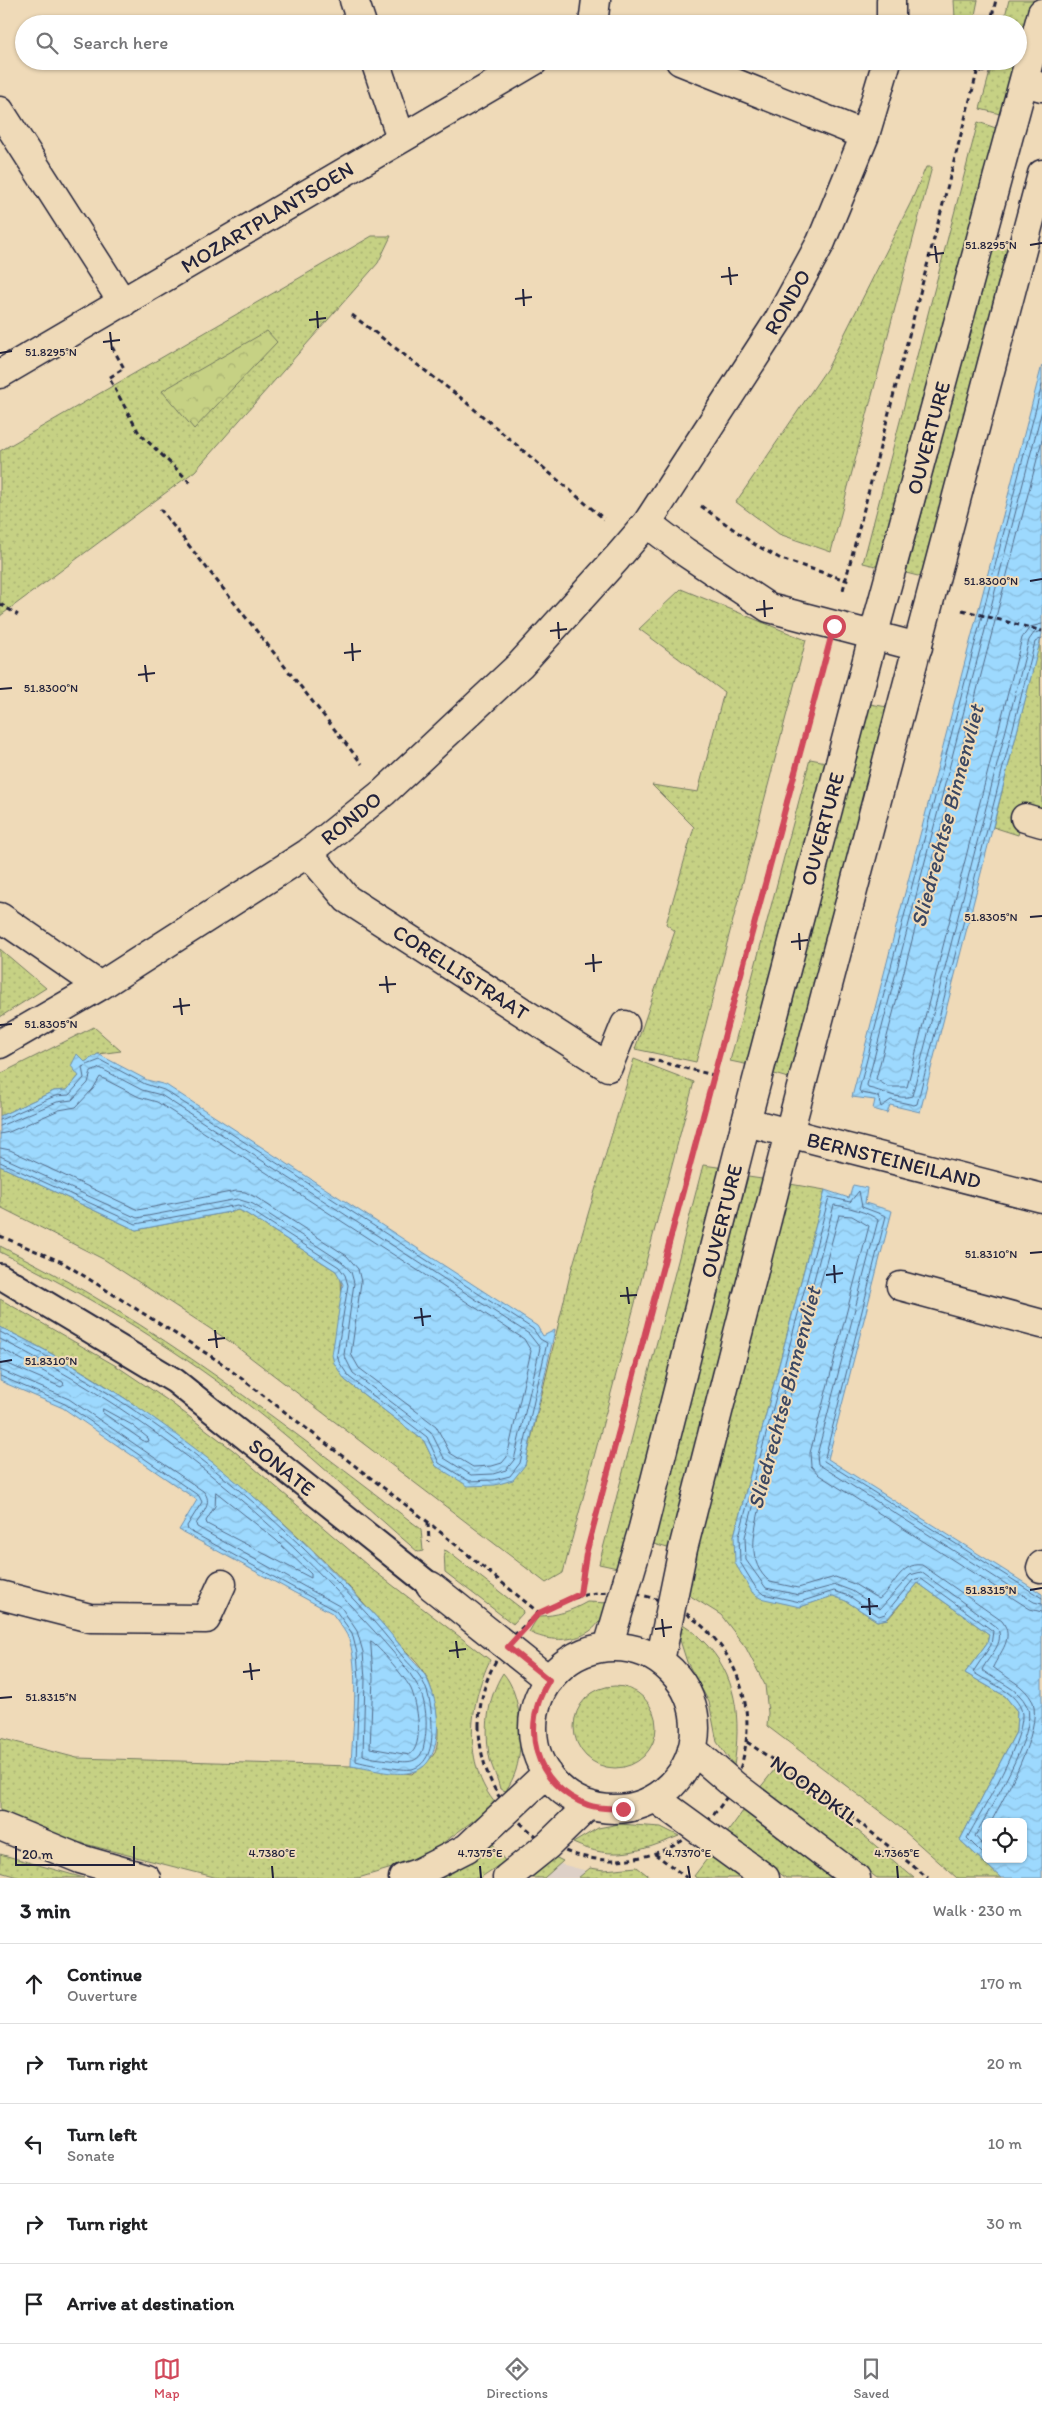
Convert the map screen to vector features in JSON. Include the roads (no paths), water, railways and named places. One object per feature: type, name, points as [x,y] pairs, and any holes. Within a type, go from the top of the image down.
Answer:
[{"type":"street","points":[[354,0],[359,15]]},
{"type":"street","points":[[594,15],[596,0]]},
{"type":"street","points":[[891,0],[891,15]]},
{"type":"street","name":"OUVERTURE","points":[[608,1647],[643,1528],[746,1122],[873,637],[1033,84],[1042,13]]},
{"type":"street","points":[[378,70],[401,138]]},
{"type":"street","name":"MOZARTPLANTSOEN","points":[[0,374],[518,70]]},
{"type":"street","points":[[702,70],[865,135]]},
{"type":"street","name":"RONDO","points":[[0,1044],[100,986],[308,853],[384,792],[520,665],[639,532],[782,313],[821,242],[865,135],[884,70]]},
{"type":"street","points":[[0,110],[123,303]]},
{"type":"street","name":"OUVERTURE","points":[[660,1661],[671,1604],[789,1133],[1042,174]]},
{"type":"street","points":[[639,532],[685,552],[769,608],[873,637],[918,647]]},
{"type":"street","name":"CORELLISTRAAT","points":[[308,853],[347,899],[608,1067],[620,1036]]},
{"type":"street","points":[[0,917],[100,986]]},
{"type":"street","name":"BERNSTEINEILAND","points":[[746,1122],[1042,1198]]},
{"type":"street","points":[[901,1286],[1042,1324]]},
{"type":"street","points":[[0,1595],[90,1618],[206,1619],[222,1584]]},
{"type":"street","name":"SONATE","points":[[431,1586],[549,1680]]},
{"type":"street","points":[[608,1647],[635,1650],[660,1661],[683,1684],[695,1716],[692,1750],[684,1769],[671,1786],[655,1798],[623,1809],[590,1805],[566,1793],[547,1774],[539,1759],[533,1726],[541,1694],[549,1680],[575,1657],[608,1647]]},
{"type":"street","name":"NOORDKIL","points":[[692,1750],[734,1785],[856,1878]]},
{"type":"street","points":[[403,1878],[418,1873],[467,1848],[547,1774]]},
{"type":"street","points":[[655,1798],[765,1878]]},
{"type":"street","points":[[507,1878],[548,1845],[590,1805]]},
{"type":"street","points":[[0,1826],[80,1859],[146,1878]]},
{"type":"lane","name":"SONATE","points":[[0,1276],[175,1381],[431,1586]]},
{"type":"water","name":"Sliedrechtse Binnenvliet","points":[[1042,365],[1042,634],[920,1112],[890,1105],[887,1113],[873,1109],[875,1100],[852,1097]]},
{"type":"water","points":[[77,1054],[85,1062],[98,1054],[147,1080],[166,1085],[537,1326],[543,1336],[555,1330],[525,1465],[513,1480],[495,1485],[468,1486],[436,1466],[424,1441],[345,1380],[334,1363],[332,1355],[343,1284],[336,1271],[247,1214],[239,1210],[136,1230],[0,1166],[0,1116],[54,1091],[67,1090],[79,1076],[71,1066]]},
{"type":"water","name":"Sliedrechtse Binnenvliet","points":[[853,1185],[867,1188],[865,1203],[892,1211],[828,1459],[1042,1594],[1042,1878],[1001,1878],[985,1863],[1027,1863],[1027,1818],[982,1818],[982,1860],[960,1840],[1016,1732],[1017,1711],[1005,1696],[965,1673],[987,1643],[989,1634],[918,1583],[887,1619],[877,1621],[846,1601],[833,1596],[800,1607],[760,1598],[752,1592],[735,1563],[734,1536],[825,1190],[849,1198]]},
{"type":"water","points":[[0,1327],[101,1383],[195,1449],[283,1523],[370,1610],[421,1670],[430,1686],[435,1702],[438,1726],[431,1756],[424,1766],[415,1771],[391,1773],[351,1766],[355,1699],[354,1663],[347,1635],[332,1613],[179,1530],[197,1500],[63,1408],[0,1381]]}]
